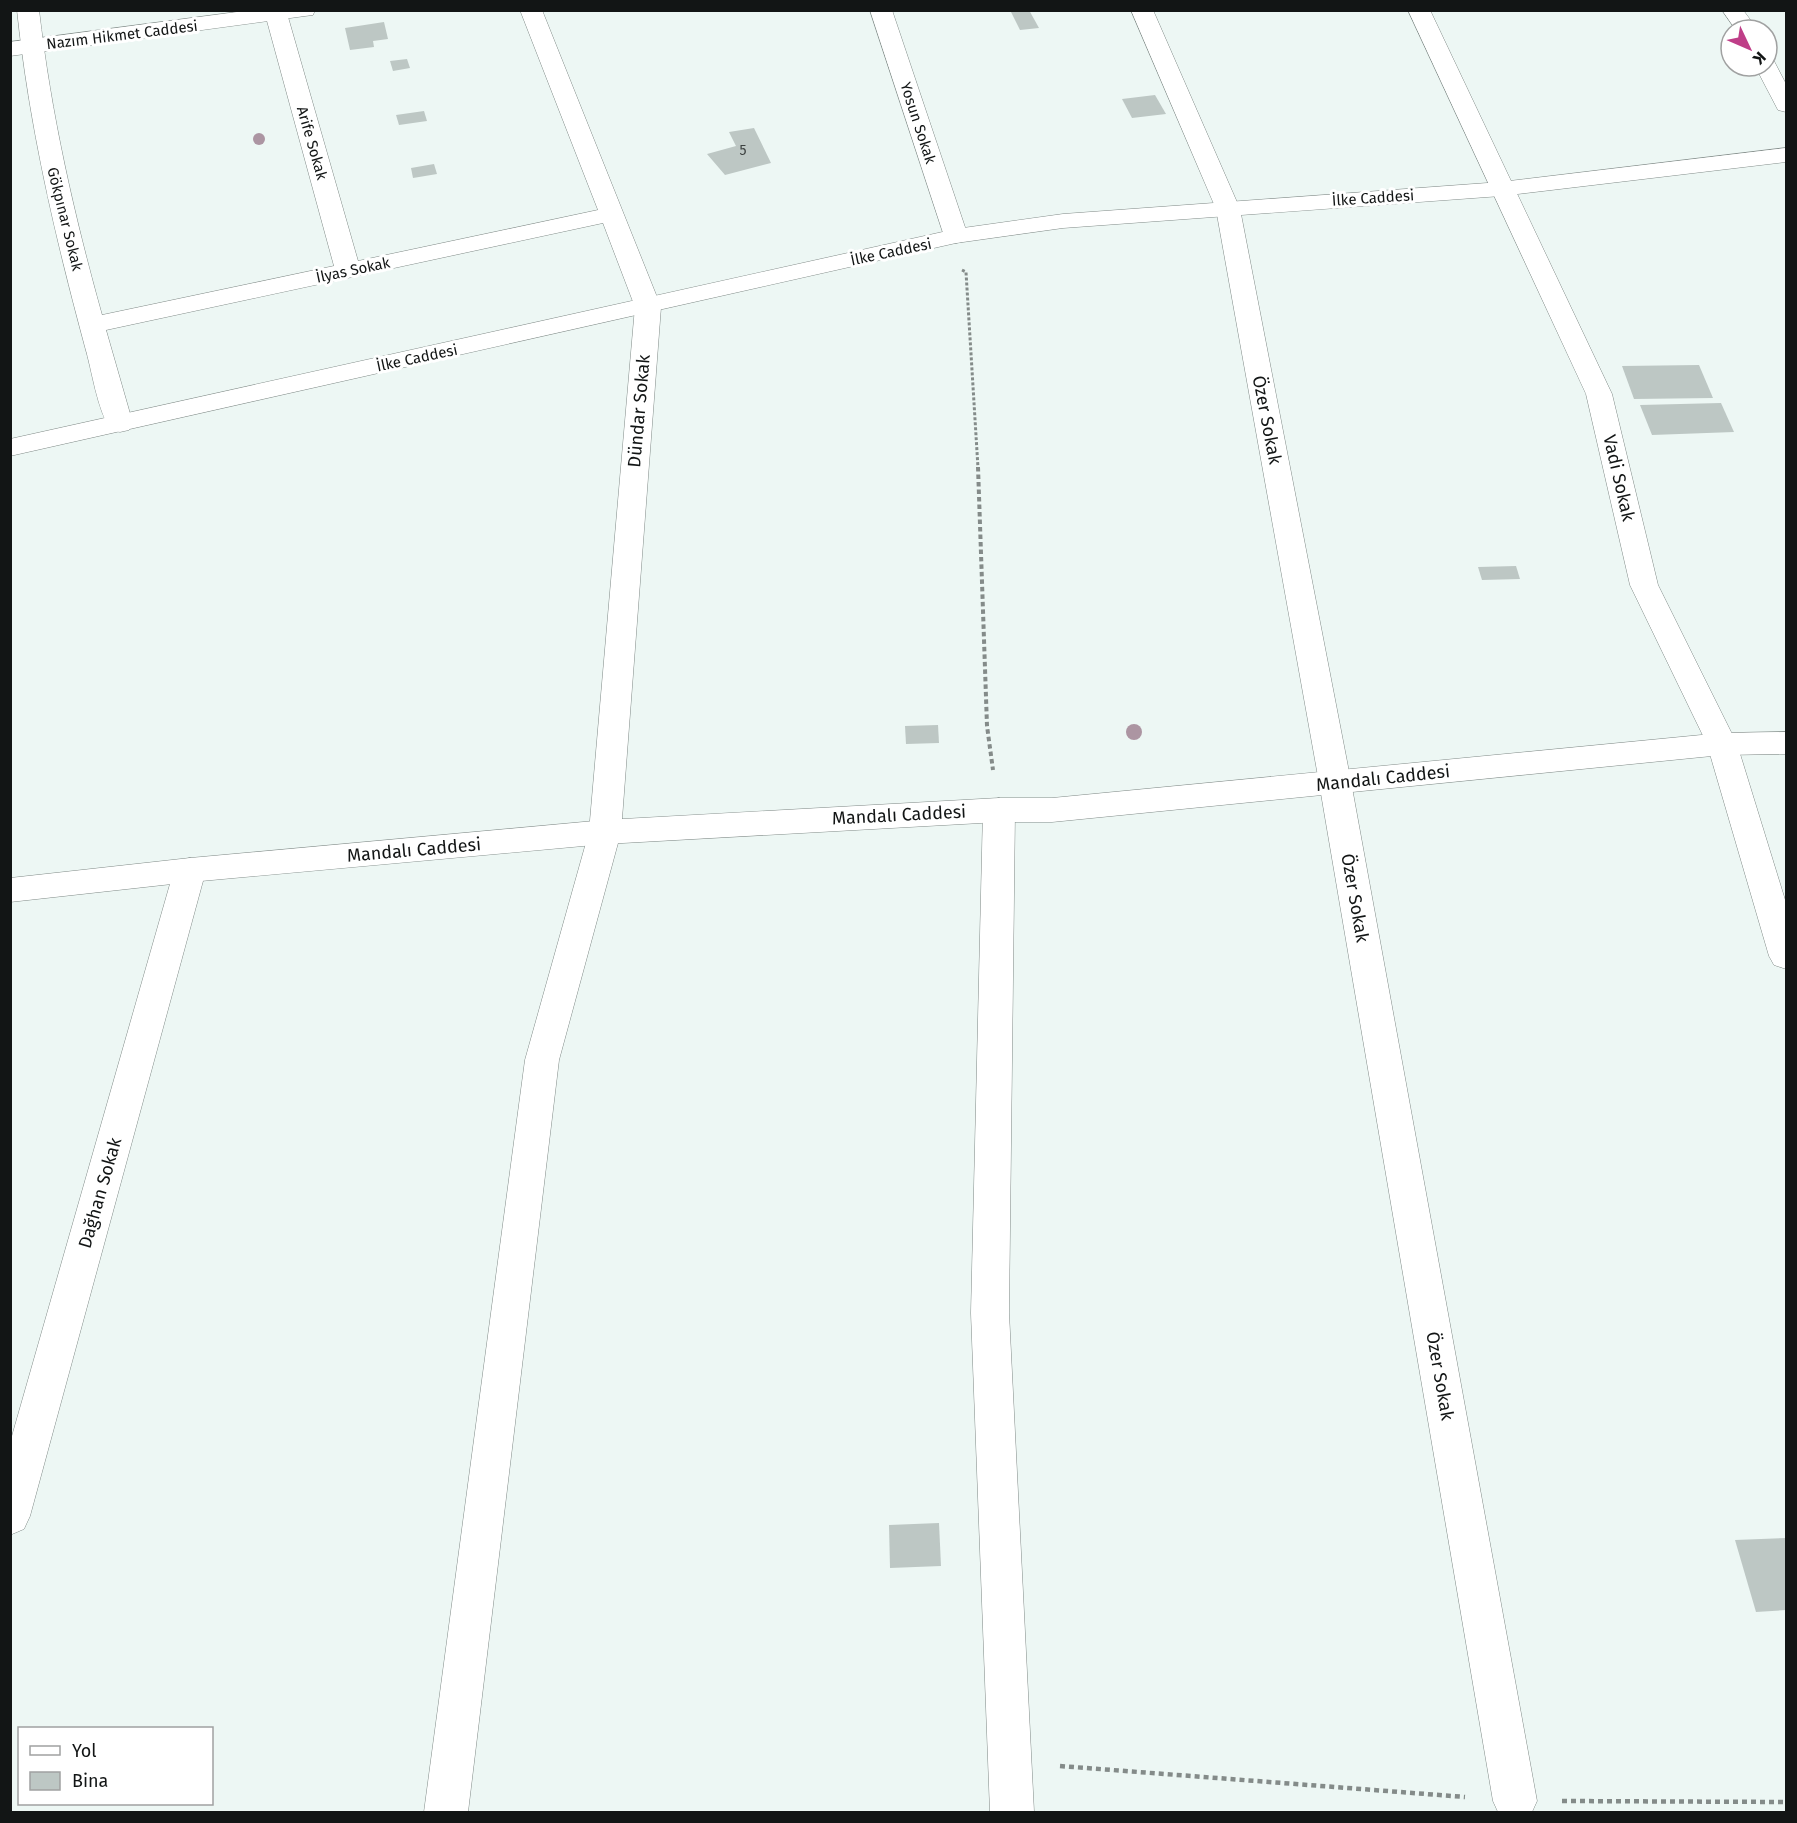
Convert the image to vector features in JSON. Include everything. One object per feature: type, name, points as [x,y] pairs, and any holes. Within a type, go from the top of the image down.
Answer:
[{"type":"street","name":"Gökpınar Sokak","points":[[28,10],[21,48],[57,198],[120,424]]},
{"type":"street","name":"Nazım Hikmet Caddesi","points":[[21,48],[305,10]]},
{"type":"street","name":"Dündar Sokak","points":[[446,1812],[542,1060],[605,832],[648,307],[531,10]]},
{"type":"street","name":"Yosun Sokak","points":[[881,10],[956,236]]},
{"type":"street","name":"Özer Sokak","points":[[1142,10],[1228,209],[1335,782],[1515,1801]]},
{"type":"street","name":"Vadi Sokak","points":[[1419,10],[1599,394],[1644,585],[1722,744],[1786,957]]},
{"type":"street","name":"Arife Sokak","points":[[275,13],[348,270]]},
{"type":"street","points":[[1772,78],[1786,105]]},
{"type":"street","name":"İlke Caddesi","points":[[10,448],[648,307],[956,236],[1063,221],[1501,189],[1786,155]]},
{"type":"street","name":"İlyas Sokak","points":[[92,325],[613,214]]},
{"type":"street","name":"Mandalı Caddesi","points":[[10,890],[190,870],[605,832],[999,810],[1052,810],[1722,744],[1786,743]]},
{"type":"street","points":[[999,810],[990,1313],[1012,1812]]},
{"type":"street","name":"Dağhan Sokak","points":[[10,1516],[190,870]]},
{"type":"path","points":[[929,243],[966,272],[981,513],[987,726],[999,810]]},
{"type":"path","points":[[1010,1762],[1515,1801],[1786,1802]]},
{"type":"building","points":[[1010,10],[1029,10],[1039,28],[1020,30]]},
{"type":"building","points":[[384,22],[388,39],[373,41],[374,47],[350,50],[345,28]]},
{"type":"building","points":[[407,59],[410,68],[393,71],[390,61]]},
{"type":"building","points":[[1155,95],[1166,114],[1132,118],[1122,99]]},
{"type":"building","points":[[424,111],[427,121],[399,125],[396,115]]},
{"type":"building","points":[[754,128],[771,163],[725,175],[707,154],[736,146],[729,132]]},
{"type":"building","points":[[434,164],[437,174],[413,178],[411,168]]},
{"type":"building","points":[[1699,365],[1713,398],[1634,399],[1622,366]]},
{"type":"building","points":[[1721,403],[1734,432],[1652,435],[1640,405]]},
{"type":"building","points":[[1516,566],[1520,579],[1482,580],[1478,567]]},
{"type":"building","points":[[938,725],[939,743],[906,744],[905,726]]},
{"type":"building","points":[[939,1523],[941,1566],[890,1568],[889,1525]]},
{"type":"building","points":[[1786,1538],[1786,1610],[1756,1612],[1735,1540]]}]
